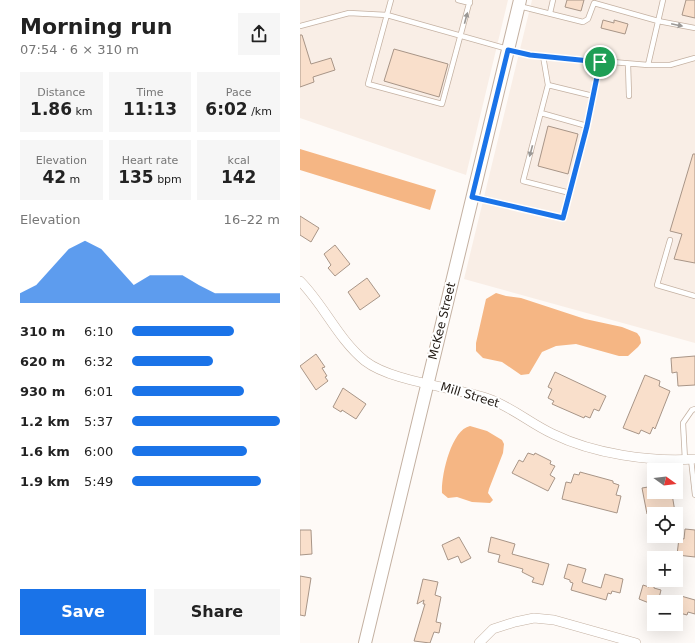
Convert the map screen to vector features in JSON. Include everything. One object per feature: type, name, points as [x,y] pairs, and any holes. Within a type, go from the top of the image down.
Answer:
[{"type":"street","name":"McKee Street","points":[[365,643],[519,3]]},
{"type":"street","name":"Mill Street","points":[[300,281],[349,346],[366,361],[385,372],[490,399],[509,407],[554,435],[575,442],[639,459],[691,459]]},
{"type":"street","points":[[479,643],[493,629],[534,618],[554,620],[636,643]]},
{"type":"lane","points":[[391,0],[368,84],[442,104],[470,2],[458,0]]},
{"type":"lane","points":[[550,13],[553,0]]},
{"type":"lane","points":[[648,65],[663,0]]},
{"type":"lane","points":[[519,3],[583,22],[588,19],[594,2],[658,21],[695,28]]},
{"type":"lane","points":[[300,26],[349,13],[387,15],[461,35],[508,50],[544,56],[648,65],[670,65],[695,58]]},
{"type":"lane","points":[[544,56],[548,85],[523,181],[570,193]]},
{"type":"lane","points":[[472,197],[563,218],[587,126],[600,62]]},
{"type":"lane","points":[[628,64],[629,96]]},
{"type":"lane","points":[[548,85],[593,96]]},
{"type":"lane","points":[[540,113],[587,126]]},
{"type":"lane","points":[[670,240],[656,285],[695,296]]},
{"type":"lane","points":[[695,410],[692,410],[684,423],[691,459],[695,495]]},
{"type":"shaded area","points":[[300,0],[508,0],[466,175],[300,118]]},
{"type":"shaded area","points":[[532,0],[695,0],[695,343],[464,279]]},
{"type":"shaded area","points":[[300,149],[436,190],[430,210],[300,170]]},
{"type":"shaded area","points":[[496,293],[521,298],[585,319],[622,327],[637,333],[640,337],[641,343],[628,356],[619,356],[576,344],[556,346],[542,352],[529,374],[521,375],[502,362],[483,358],[476,351],[476,343],[486,299]]},
{"type":"shaded area","points":[[470,426],[487,431],[502,440],[504,444],[503,453],[488,493],[493,500],[490,503],[472,502],[457,497],[448,498],[442,493],[443,476],[448,455],[457,436],[463,429]]},
{"type":"building","points":[[567,0],[584,0],[581,11],[565,7]]},
{"type":"building","points":[[686,0],[695,0],[695,18],[682,15]]},
{"type":"building","points":[[603,20],[614,23],[614,20],[628,24],[625,34],[601,28]]},
{"type":"building","points":[[300,35],[302,35],[311,64],[331,58],[335,70],[313,77],[314,82],[300,87]]},
{"type":"building","points":[[394,49],[448,64],[439,97],[384,81]]},
{"type":"building","points":[[548,126],[578,134],[568,174],[538,166]]},
{"type":"building","points":[[693,154],[695,154],[695,263],[674,259],[682,234],[670,231]]},
{"type":"building","points":[[300,216],[319,228],[311,242],[300,235]]},
{"type":"building","points":[[335,245],[350,264],[335,276],[328,268],[331,265],[324,254]]},
{"type":"building","points":[[367,278],[380,296],[360,310],[348,292]]},
{"type":"building","points":[[316,354],[325,367],[322,368],[328,381],[316,390],[300,366]]},
{"type":"building","points":[[695,356],[695,385],[678,386],[677,372],[672,373],[671,358]]},
{"type":"building","points":[[555,372],[606,396],[599,411],[594,409],[590,418],[585,416],[584,418],[552,404],[554,401],[548,398],[552,389],[548,387]]},
{"type":"building","points":[[645,375],[660,381],[659,386],[670,391],[655,429],[653,427],[650,434],[641,430],[639,434],[623,428]]},
{"type":"building","points":[[343,388],[366,404],[356,419],[342,410],[341,412],[333,407]]},
{"type":"building","points":[[528,453],[534,455],[535,453],[551,461],[550,464],[555,466],[550,475],[555,478],[548,491],[512,473],[519,460],[523,462]]},
{"type":"building","points":[[580,472],[613,481],[613,483],[619,485],[616,495],[621,496],[617,513],[562,499],[566,482],[571,483],[574,474],[579,475]]},
{"type":"building","points":[[647,487],[647,499],[673,499],[674,507],[647,507],[647,514],[642,488]]},
{"type":"building","points":[[685,529],[695,530],[695,557],[683,556],[683,551],[677,551],[678,543],[683,543]]},
{"type":"building","points":[[300,530],[311,530],[312,554],[300,555]]},
{"type":"building","points":[[459,537],[471,558],[461,563],[458,556],[448,560],[442,545]]},
{"type":"building","points":[[491,537],[515,544],[512,554],[549,564],[543,585],[532,582],[534,578],[522,572],[523,569],[498,562],[500,555],[488,552]]},
{"type":"building","points":[[568,564],[586,569],[582,582],[601,588],[605,574],[623,579],[620,593],[612,591],[611,594],[608,593],[606,600],[571,590],[573,583],[564,578]]},
{"type":"building","points":[[300,576],[311,578],[305,616],[300,615]]},
{"type":"building","points":[[423,579],[438,582],[435,595],[441,597],[436,622],[441,623],[439,633],[434,632],[430,643],[414,641],[425,604],[423,604],[424,600],[417,604]]},
{"type":"building","points":[[643,585],[661,590],[660,595],[647,595],[647,602],[639,599]]},
{"type":"building","points":[[683,597],[695,600],[695,614],[688,612],[687,615],[683,614]]},
{"type":"route","points":[[508,50],[530,55],[600,62],[587,126],[563,218],[472,197],[508,50]]}]
